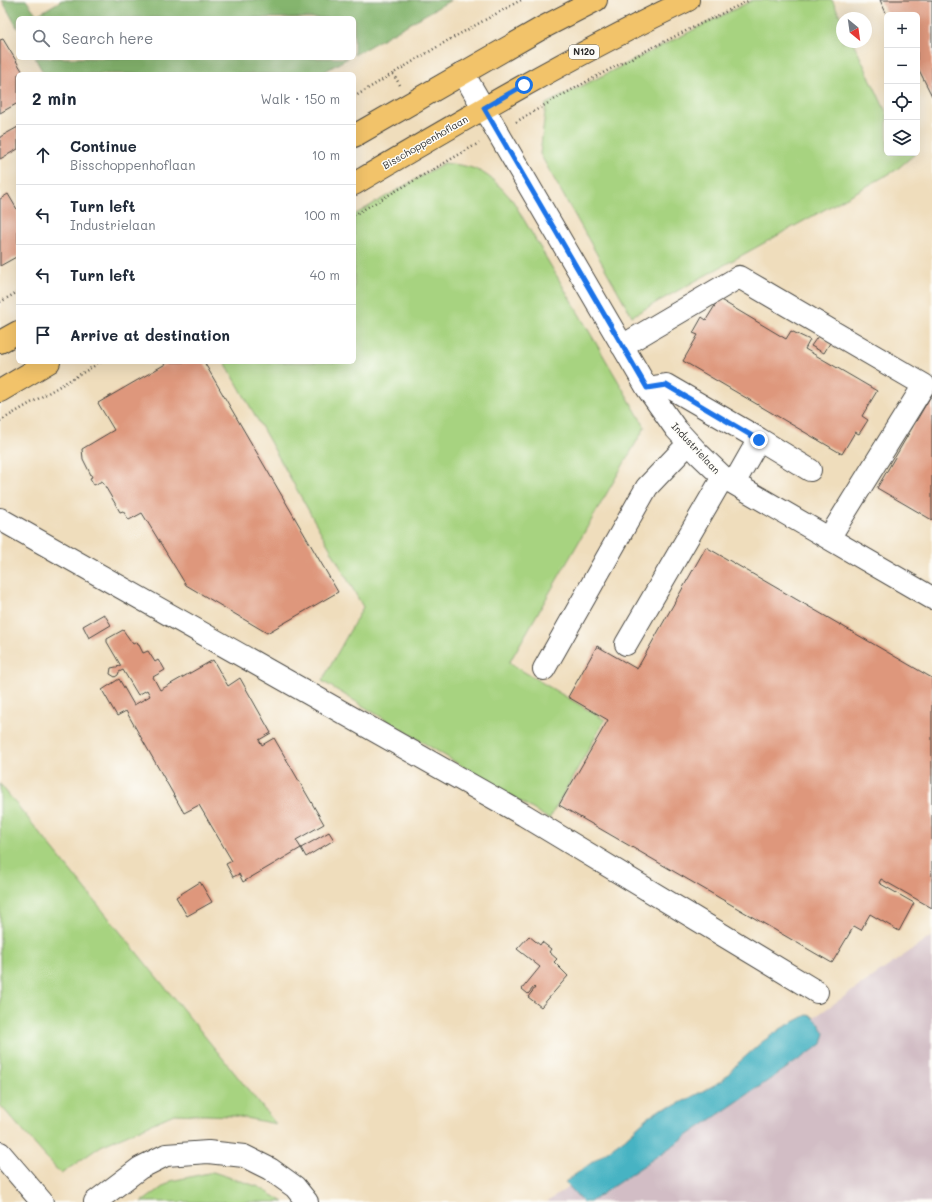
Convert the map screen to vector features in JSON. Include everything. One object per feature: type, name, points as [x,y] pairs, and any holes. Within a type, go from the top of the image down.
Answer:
[{"type":"main road","points":[[356,135],[542,28],[596,0]]},
{"type":"main road","name":"Bisschoppenhoflaan","points":[[356,183],[484,108],[592,48],[688,0]]},
{"type":"main road","points":[[0,342],[16,333]]},
{"type":"main road","points":[[0,391],[46,364]]},
{"type":"street","name":"Industrielaan","points":[[463,73],[647,388],[676,429],[729,480],[932,598]]},
{"type":"street","points":[[622,346],[739,277],[924,385],[829,538]]},
{"type":"street","points":[[647,388],[666,385],[810,470]]},
{"type":"street","points":[[626,644],[729,480],[759,440]]},
{"type":"street","points":[[544,669],[647,487],[689,443]]},
{"type":"street","points":[[0,519],[524,815],[817,992]]},
{"type":"street","points":[[95,1202],[140,1168],[166,1155],[208,1152],[244,1156],[270,1169],[295,1187],[307,1202]]},
{"type":"street","points":[[0,1153],[42,1202]]},
{"type":"path","points":[[356,96],[521,0]]},
{"type":"path","points":[[356,214],[546,104],[640,53],[750,0]]},
{"type":"path","points":[[0,302],[16,293]]},
{"type":"path","points":[[0,421],[99,364]]},
{"type":"shaded area","points":[[932,936],[932,1202],[547,1202],[722,1081]]},
{"type":"green space","points":[[2,0],[26,0],[37,15],[62,0],[451,0],[356,54],[356,16],[16,16],[16,25]]},
{"type":"green space","points":[[753,0],[832,0],[838,12],[836,12],[836,48],[856,48],[884,108],[884,156],[912,156],[896,170],[632,316],[540,154],[546,104]]},
{"type":"green space","points":[[36,60],[344,60],[324,72],[43,72]]},
{"type":"green space","points":[[444,163],[476,169],[488,176],[499,185],[513,201],[645,427],[509,663],[605,720],[549,819],[322,681],[363,607],[226,364],[356,364],[356,214]]},
{"type":"green space","points":[[0,784],[276,1124],[235,1116],[174,1114],[101,1146],[61,1174],[0,1105]]},
{"type":"green space","points":[[213,1172],[259,1187],[284,1202],[142,1202],[171,1181]]},
{"type":"water","points":[[807,1015],[812,1016],[818,1022],[825,1033],[822,1044],[590,1202],[583,1202],[565,1182],[624,1139],[646,1119],[661,1109],[676,1105],[722,1081],[737,1064],[762,1042],[782,1028]]},
{"type":"building","points":[[880,0],[932,0],[932,96],[920,72],[920,12],[886,12]]},
{"type":"building","points":[[3,39],[23,72],[16,72],[16,104],[0,113],[0,40]]},
{"type":"building","points":[[16,128],[16,150],[0,159],[0,137]]},
{"type":"building","points":[[8,194],[16,208],[16,257],[0,266],[0,199]]},
{"type":"building","points":[[719,299],[786,339],[791,331],[810,340],[805,349],[877,391],[862,416],[868,420],[859,434],[855,432],[842,454],[683,361],[698,335],[693,333],[702,317],[706,320]]},
{"type":"building","points":[[818,336],[830,343],[824,353],[811,346]]},
{"type":"building","points":[[166,364],[205,364],[338,592],[267,633],[186,585],[142,513],[129,520],[123,511],[120,512],[102,481],[94,485],[90,478],[92,477],[83,459],[82,449],[114,430],[98,403]]},
{"type":"building","points":[[932,394],[932,520],[877,488]]},
{"type":"building","points":[[706,547],[932,678],[932,908],[881,879],[879,883],[914,903],[899,931],[870,914],[861,930],[854,926],[832,963],[559,805],[608,720],[568,697],[597,646],[637,669]]},
{"type":"building","points":[[104,614],[111,625],[89,638],[83,626]]},
{"type":"building","points":[[123,630],[133,644],[137,642],[143,653],[148,651],[155,662],[158,660],[161,663],[165,670],[153,677],[160,690],[213,660],[228,686],[240,678],[271,733],[259,740],[262,745],[274,738],[324,824],[296,840],[301,848],[243,882],[239,874],[233,877],[226,864],[232,861],[199,805],[184,813],[126,711],[117,716],[102,690],[119,679],[134,705],[150,696],[147,690],[138,695],[123,670],[115,677],[110,674],[111,668],[121,666],[107,642],[107,639]]},
{"type":"building","points":[[329,832],[334,840],[306,857],[301,848]]},
{"type":"building","points":[[200,882],[212,902],[187,916],[176,897]]},
{"type":"building","points":[[529,936],[540,945],[542,942],[551,949],[549,952],[557,959],[554,962],[568,976],[541,1007],[528,997],[535,988],[534,987],[528,994],[522,989],[540,967],[517,949]]},
{"type":"route","points":[[524,85],[484,108],[647,388],[666,385],[759,440]]}]
